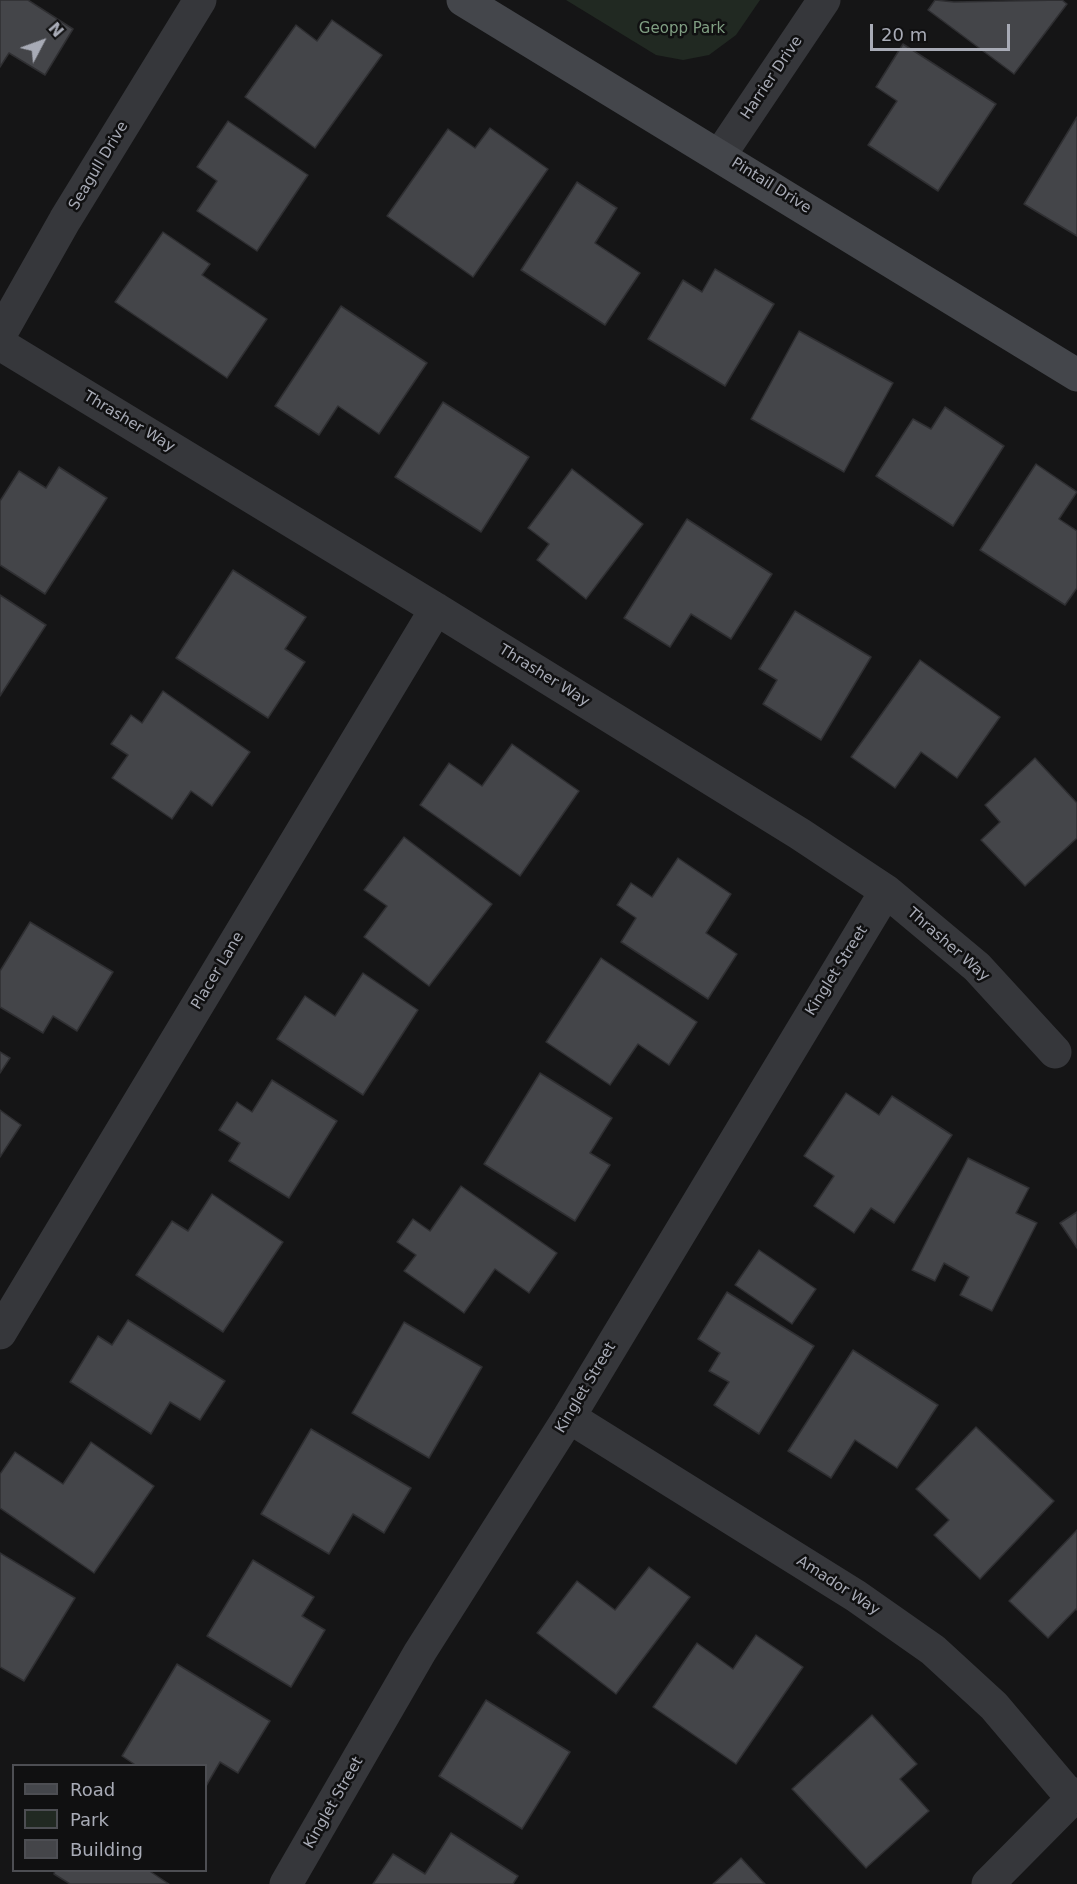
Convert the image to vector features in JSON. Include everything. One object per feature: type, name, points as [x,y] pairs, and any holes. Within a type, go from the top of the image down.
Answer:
[{"type":"street","name":"Seagull Drive","points":[[0,334],[66,220],[200,0]]},
{"type":"street","name":"Pintail Drive","points":[[463,0],[1077,375]]},
{"type":"street","name":"Harrier Drive","points":[[720,155],[824,0]]},
{"type":"street","name":"Thrasher Way","points":[[0,344],[436,609],[800,834],[886,891],[977,968],[1055,1052]]},
{"type":"street","name":"Placer Lane","points":[[0,1333],[436,609]]},
{"type":"street","name":"Kinglet Street","points":[[286,1884],[420,1652],[569,1417],[886,891]]},
{"type":"street","name":"Amador Way","points":[[569,1417],[856,1596],[933,1650],[994,1706],[1074,1796]]},
{"type":"street","points":[[988,1884],[1074,1796]]},
{"type":"green space","name":"Geopp Park","points":[[566,0],[760,0],[736,35],[709,55],[683,60],[656,55]]},
{"type":"building","points":[[0,0],[28,0],[73,29],[45,75],[9,53],[0,67]]},
{"type":"building","points":[[935,0],[954,2],[1062,0],[1067,4],[1014,74],[928,10]]},
{"type":"building","points":[[332,20],[382,55],[315,148],[245,97],[296,25],[317,41]]},
{"type":"building","points":[[903,44],[996,104],[938,191],[868,145],[897,101],[876,87]]},
{"type":"building","points":[[1077,117],[1077,236],[1024,204]]},
{"type":"building","points":[[228,121],[308,175],[257,251],[197,211],[217,181],[197,167]]},
{"type":"building","points":[[490,128],[548,169],[473,277],[387,216],[448,129],[475,148]]},
{"type":"building","points":[[577,182],[617,208],[595,243],[640,273],[605,325],[521,270]]},
{"type":"building","points":[[163,232],[210,264],[202,275],[267,319],[227,378],[115,302]]},
{"type":"building","points":[[715,269],[774,304],[725,386],[648,339],[683,280],[702,292]]},
{"type":"building","points":[[341,306],[427,363],[379,434],[338,406],[319,435],[275,406]]},
{"type":"building","points":[[799,331],[893,383],[844,472],[751,419]]},
{"type":"building","points":[[443,402],[529,457],[481,532],[395,477]]},
{"type":"building","points":[[945,407],[1004,446],[953,526],[876,476],[913,419],[931,429]]},
{"type":"building","points":[[1036,464],[1077,492],[1059,519],[1077,531],[1077,588],[1065,605],[980,550]]},
{"type":"building","points":[[59,467],[107,498],[45,594],[0,565],[0,501],[19,471],[46,488]]},
{"type":"building","points":[[572,469],[643,524],[586,599],[537,560],[549,544],[528,528]]},
{"type":"building","points":[[687,519],[772,574],[731,639],[691,614],[670,647],[624,618]]},
{"type":"building","points":[[233,570],[306,617],[285,649],[305,662],[268,718],[176,658]]},
{"type":"building","points":[[0,595],[46,625],[0,696]]},
{"type":"building","points":[[795,611],[871,657],[821,740],[763,704],[777,680],[759,669]]},
{"type":"building","points":[[920,660],[1000,717],[957,778],[921,752],[895,788],[851,757]]},
{"type":"building","points":[[163,691],[250,752],[212,806],[191,791],[172,819],[112,778],[128,755],[111,744],[131,715],[142,723]]},
{"type":"building","points":[[512,744],[579,791],[520,876],[420,805],[449,763],[482,786]]},
{"type":"building","points":[[1035,758],[1077,803],[1077,838],[1025,886],[981,840],[1000,822],[985,805]]},
{"type":"building","points":[[404,837],[492,904],[429,986],[364,937],[387,906],[364,890]]},
{"type":"building","points":[[678,858],[731,894],[706,933],[737,954],[708,999],[621,942],[636,918],[617,905],[631,883],[652,897]]},
{"type":"building","points":[[30,922],[113,972],[77,1031],[53,1016],[43,1033],[0,1007],[0,971]]},
{"type":"building","points":[[601,958],[697,1022],[669,1065],[638,1044],[610,1085],[546,1042]]},
{"type":"building","points":[[363,973],[418,1010],[363,1095],[277,1039],[305,996],[335,1016]]},
{"type":"building","points":[[0,1052],[10,1058],[0,1073]]},
{"type":"building","points":[[540,1073],[612,1118],[590,1153],[610,1165],[575,1221],[484,1164]]},
{"type":"building","points":[[272,1080],[337,1121],[289,1198],[229,1161],[240,1143],[219,1130],[237,1102],[252,1112]]},
{"type":"building","points":[[846,1093],[879,1115],[892,1096],[952,1135],[894,1223],[871,1208],[854,1233],[814,1206],[834,1176],[804,1156]]},
{"type":"building","points":[[0,1110],[21,1125],[0,1157]]},
{"type":"building","points":[[968,1158],[1029,1188],[1016,1213],[1037,1223],[992,1311],[960,1295],[969,1277],[944,1263],[935,1281],[912,1270]]},
{"type":"building","points":[[461,1186],[557,1253],[529,1293],[495,1269],[464,1313],[404,1271],[416,1255],[397,1242],[413,1219],[430,1231]]},
{"type":"building","points":[[212,1194],[283,1242],[223,1332],[136,1275],[172,1221],[188,1231]]},
{"type":"building","points":[[1077,1212],[1077,1248],[1060,1223]]},
{"type":"building","points":[[759,1250],[816,1289],[792,1324],[735,1285]]},
{"type":"building","points":[[727,1292],[814,1346],[759,1434],[714,1405],[729,1382],[709,1371],[720,1353],[698,1339]]},
{"type":"building","points":[[128,1320],[225,1381],[200,1420],[170,1402],[151,1434],[70,1382],[98,1336],[112,1345]]},
{"type":"building","points":[[404,1322],[482,1367],[429,1458],[352,1413]]},
{"type":"building","points":[[853,1350],[938,1405],[897,1468],[855,1440],[831,1478],[788,1451]]},
{"type":"building","points":[[976,1427],[1054,1501],[980,1579],[934,1535],[949,1520],[916,1489]]},
{"type":"building","points":[[311,1429],[411,1488],[384,1533],[353,1514],[329,1554],[261,1514]]},
{"type":"building","points":[[91,1442],[154,1486],[94,1573],[0,1508],[0,1474],[15,1452],[63,1484]]},
{"type":"building","points":[[1077,1530],[1077,1610],[1048,1638],[1009,1601]]},
{"type":"building","points":[[0,1553],[75,1598],[24,1681],[0,1667]]},
{"type":"building","points":[[253,1560],[314,1597],[302,1616],[325,1630],[291,1687],[207,1636]]},
{"type":"building","points":[[649,1567],[690,1597],[616,1694],[537,1633],[577,1581],[615,1610]]},
{"type":"building","points":[[756,1635],[803,1667],[736,1764],[653,1707],[697,1643],[733,1669]]},
{"type":"building","points":[[177,1664],[270,1721],[238,1773],[220,1762],[207,1784],[207,1764],[134,1764],[122,1756]]},
{"type":"building","points":[[486,1700],[570,1752],[522,1829],[439,1776]]},
{"type":"building","points":[[872,1715],[917,1764],[900,1779],[929,1811],[866,1868],[792,1789]]},
{"type":"building","points":[[451,1833],[518,1876],[513,1884],[373,1884],[393,1854],[425,1874]]},
{"type":"building","points":[[741,1858],[765,1884],[713,1884]]},
{"type":"building","points":[[54,1872],[151,1872],[169,1884],[70,1884],[54,1874]]}]
